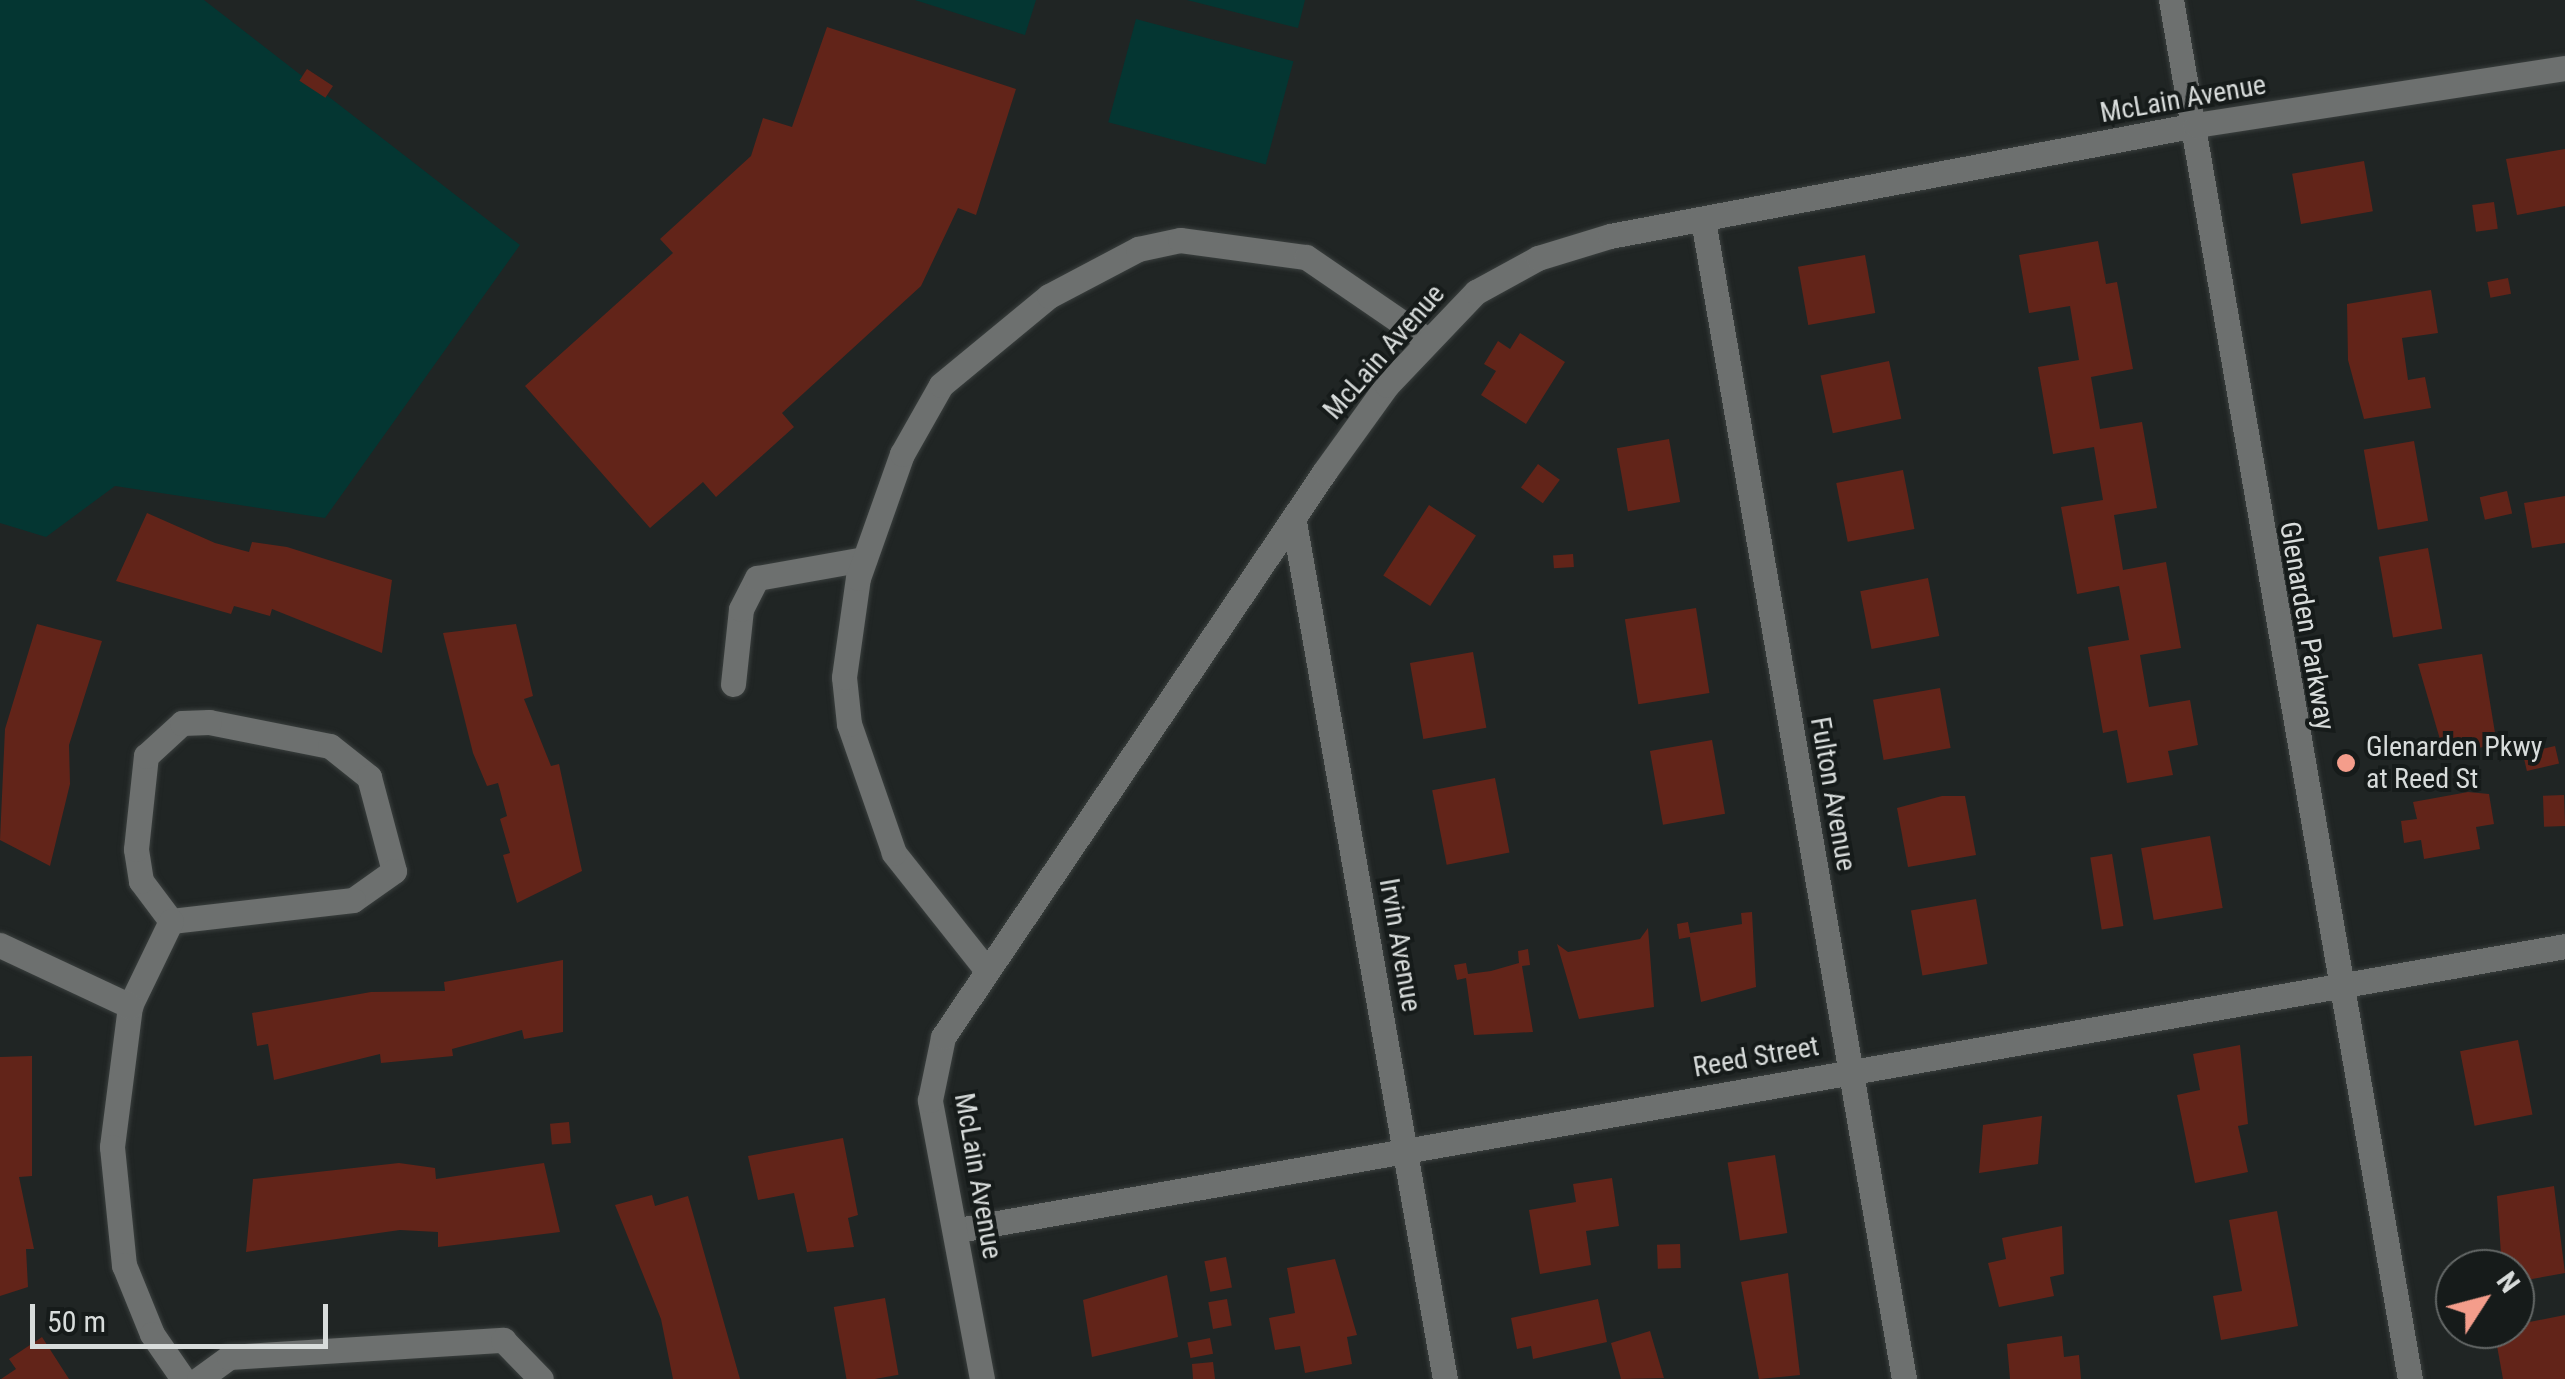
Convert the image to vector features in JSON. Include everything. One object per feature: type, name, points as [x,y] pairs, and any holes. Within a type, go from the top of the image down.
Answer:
[{"type":"street","name":"Glenarden Parkway","points":[[2171,0],[2196,125],[2338,986],[2410,1379]]},
{"type":"street","name":"McLain Avenue","points":[[982,1379],[958,1230],[930,1100],[942,1037],[985,968],[1294,522],[1427,340],[1476,292],[1538,258],[1703,220],[2196,125],[2565,68]]},
{"type":"street","name":"Fulton Avenue","points":[[1703,220],[1904,1379]]},
{"type":"street","points":[[985,968],[915,890],[873,806],[844,677],[864,559],[902,454],[940,384],[1049,296],[1138,249],[1180,240],[1271,245],[1334,270],[1427,340]]},
{"type":"street","name":"Irvin Avenue","points":[[1294,522],[1445,1379]]},
{"type":"street","points":[[733,684],[742,609],[757,578],[864,559]]},
{"type":"street","points":[[209,722],[330,746],[369,777],[394,872],[373,892],[171,921],[141,880],[136,849],[146,756],[161,735],[209,722]]},
{"type":"street","points":[[171,921],[130,1006],[112,1147],[124,1265],[152,1334],[183,1379]]},
{"type":"street","points":[[0,944],[130,1006]]},
{"type":"street","name":"Reed Street","points":[[958,1230],[2565,946]]},
{"type":"street","points":[[199,1379],[228,1356],[504,1340],[541,1379]]},
{"type":"shaded area","points":[[0,0],[204,0],[520,245],[325,518],[115,486],[46,537],[0,523]]},
{"type":"shaded area","points":[[915,0],[1036,0],[1025,35]]},
{"type":"shaded area","points":[[1187,0],[1305,0],[1298,28]]},
{"type":"shaded area","points":[[1136,19],[1293,61],[1266,165],[1108,122]]},
{"type":"building","points":[[827,27],[1016,89],[976,215],[958,208],[921,286],[782,413],[794,427],[716,497],[703,482],[650,528],[525,386],[673,253],[660,239],[751,156],[763,118],[792,127]]},
{"type":"building","points":[[307,69],[333,86],[325,98],[299,81]]},
{"type":"building","points":[[2565,149],[2565,206],[2517,215],[2506,159]]},
{"type":"building","points":[[2364,161],[2373,211],[2301,224],[2292,174]]},
{"type":"building","points":[[2494,202],[2498,229],[2476,232],[2472,205]]},
{"type":"building","points":[[2098,241],[2106,284],[2117,282],[2133,369],[2091,377],[2100,429],[2142,422],[2157,508],[2114,515],[2123,570],[2166,562],[2181,648],[2140,655],[2149,707],[2190,700],[2198,745],[2168,751],[2173,775],[2127,783],[2117,730],[2103,733],[2088,647],[2129,640],[2119,586],[2077,594],[2061,507],[2103,500],[2094,447],[2053,454],[2038,367],[2079,360],[2070,306],[2029,313],[2019,255]]},
{"type":"building","points":[[1865,255],[1875,313],[1808,325],[1798,267]]},
{"type":"building","points":[[2508,278],[2511,294],[2490,298],[2487,282]]},
{"type":"building","points":[[2431,290],[2438,333],[2402,338],[2408,380],[2425,377],[2431,408],[2364,419],[2348,360],[2347,304]]},
{"type":"building","points":[[1520,333],[1565,362],[1526,424],[1481,395],[1496,371],[1484,364],[1498,341],[1510,349]]},
{"type":"building","points":[[1889,361],[1901,419],[1833,433],[1821,376]]},
{"type":"building","points":[[1669,439],[1680,502],[1628,511],[1617,448]]},
{"type":"building","points":[[2414,441],[2428,521],[2378,530],[2364,450]]},
{"type":"building","points":[[1538,464],[1560,480],[1543,503],[1521,487]]},
{"type":"building","points":[[1903,470],[1914,529],[1848,542],[1836,483]]},
{"type":"building","points":[[2507,491],[2512,513],[2485,520],[2480,497]]},
{"type":"building","points":[[2565,496],[2565,543],[2532,548],[2524,503]]},
{"type":"building","points":[[1429,505],[1476,535],[1430,606],[1383,575]]},
{"type":"building","points":[[147,513],[215,543],[249,552],[252,542],[287,547],[392,580],[382,653],[272,609],[270,616],[234,606],[231,614],[116,581]]},
{"type":"building","points":[[2428,548],[2442,629],[2393,637],[2379,557]]},
{"type":"building","points":[[1573,554],[1574,567],[1554,568],[1553,555]]},
{"type":"building","points":[[1928,578],[1939,636],[1872,649],[1860,591]]},
{"type":"building","points":[[1696,608],[1709,693],[1638,704],[1625,619]]},
{"type":"building","points":[[37,624],[102,641],[69,745],[70,784],[50,866],[0,840],[5,729]]},
{"type":"building","points":[[516,624],[533,696],[524,699],[551,766],[559,764],[582,871],[517,903],[503,855],[510,853],[500,819],[507,816],[498,783],[487,786],[473,753],[443,633]]},
{"type":"building","points":[[1473,652],[1486,728],[1423,739],[1410,663]]},
{"type":"building","points":[[2482,654],[2497,745],[2444,753],[2418,664]]},
{"type":"building","points":[[1940,688],[1951,748],[1884,760],[1873,700]]},
{"type":"building","points":[[1712,740],[1725,814],[1663,825],[1650,751]]},
{"type":"building","points":[[2555,746],[2559,764],[2527,771],[2523,753]]},
{"type":"building","points":[[1495,778],[1510,853],[1447,865],[1432,790]]},
{"type":"building","points":[[2468,792],[2489,794],[2494,824],[2476,827],[2480,849],[2424,859],[2421,840],[2404,843],[2401,821],[2417,819],[2413,802]]},
{"type":"building","points":[[2564,795],[2565,826],[2544,827],[2543,796]]},
{"type":"building","points":[[1942,796],[1965,796],[1976,855],[1908,867],[1897,808]]},
{"type":"building","points":[[2210,836],[2223,908],[2154,920],[2141,848]]},
{"type":"building","points":[[2112,854],[2123,926],[2102,930],[2090,857]]},
{"type":"building","points":[[1976,899],[1987,964],[1922,975],[1911,910]]},
{"type":"building","points":[[1752,912],[1756,987],[1701,1002],[1690,937],[1679,939],[1677,924],[1688,922],[1690,933],[1742,924],[1741,913]]},
{"type":"building","points":[[1648,928],[1654,1007],[1579,1019],[1557,944],[1568,952],[1640,939]]},
{"type":"building","points":[[1528,949],[1530,965],[1522,966],[1533,1032],[1474,1035],[1466,978],[1457,980],[1454,965],[1466,963],[1468,974],[1491,971],[1519,963],[1518,951]]},
{"type":"building","points":[[563,960],[563,1032],[524,1039],[522,1030],[452,1049],[453,1056],[381,1063],[380,1054],[274,1080],[268,1044],[257,1046],[252,1013],[371,992],[445,991],[444,982]]},
{"type":"building","points":[[2518,1040],[2533,1115],[2475,1126],[2460,1051]]},
{"type":"building","points":[[2240,1045],[2248,1124],[2238,1126],[2248,1172],[2195,1183],[2177,1095],[2200,1090],[2193,1054]]},
{"type":"building","points":[[32,1056],[32,1176],[19,1177],[34,1249],[26,1249],[28,1287],[0,1296],[0,1057]]},
{"type":"building","points":[[2042,1116],[2038,1164],[1979,1173],[1983,1125]]},
{"type":"building","points":[[569,1122],[571,1143],[552,1145],[550,1124]]},
{"type":"building","points":[[843,1138],[858,1215],[848,1218],[854,1247],[807,1252],[794,1193],[758,1200],[748,1156]]},
{"type":"building","points":[[1775,1155],[1787,1233],[1740,1241],[1728,1163]]},
{"type":"building","points":[[399,1163],[435,1168],[436,1179],[544,1163],[560,1232],[438,1247],[438,1232],[400,1230],[246,1252],[253,1179]]},
{"type":"building","points":[[1612,1178],[1619,1226],[1586,1231],[1591,1265],[1540,1274],[1529,1210],[1576,1202],[1573,1184]]},
{"type":"building","points":[[2554,1186],[2565,1273],[2535,1278],[2535,1249],[2501,1249],[2497,1196]]},
{"type":"building","points":[[652,1195],[655,1206],[688,1196],[740,1379],[673,1379],[661,1319],[615,1205]]},
{"type":"building","points":[[2277,1211],[2298,1326],[2221,1340],[2213,1296],[2242,1291],[2229,1220]]},
{"type":"building","points":[[2062,1226],[2064,1274],[2050,1277],[2054,1296],[1999,1307],[1988,1263],[2006,1259],[2002,1238]]},
{"type":"building","points":[[1680,1244],[1681,1268],[1658,1269],[1657,1245]]},
{"type":"building","points":[[1226,1257],[1232,1287],[1210,1292],[1204,1261]]},
{"type":"building","points":[[1335,1259],[1357,1335],[1347,1337],[1352,1364],[1305,1373],[1300,1346],[1275,1350],[1269,1318],[1295,1313],[1287,1268]]},
{"type":"building","points":[[1788,1273],[1800,1375],[1759,1379],[1741,1282]]},
{"type":"building","points":[[1167,1275],[1178,1337],[1092,1357],[1083,1300]]},
{"type":"building","points":[[885,1298],[899,1375],[846,1379],[834,1307]]},
{"type":"building","points":[[1227,1299],[1232,1326],[1213,1329],[1208,1302]]},
{"type":"building","points":[[1598,1299],[1607,1342],[1533,1359],[1531,1346],[1517,1349],[1511,1318]]},
{"type":"building","points":[[2565,1315],[2565,1379],[2503,1379],[2498,1349],[2535,1349],[2535,1321]]},
{"type":"building","points":[[1650,1331],[1664,1378],[1621,1379],[1611,1343]]},
{"type":"building","points":[[2062,1336],[2064,1357],[2079,1355],[2081,1379],[2010,1379],[2007,1344]]},
{"type":"building","points":[[42,1337],[69,1379],[1,1379],[16,1369],[9,1359]]},
{"type":"building","points":[[1210,1338],[1213,1354],[1190,1358],[1187,1342]]},
{"type":"building","points":[[1213,1362],[1215,1379],[1193,1379],[1192,1364]]},
{"type":"place","name":"Glenarden Pkwy at Reed St","points":[[2346,763]]}]
